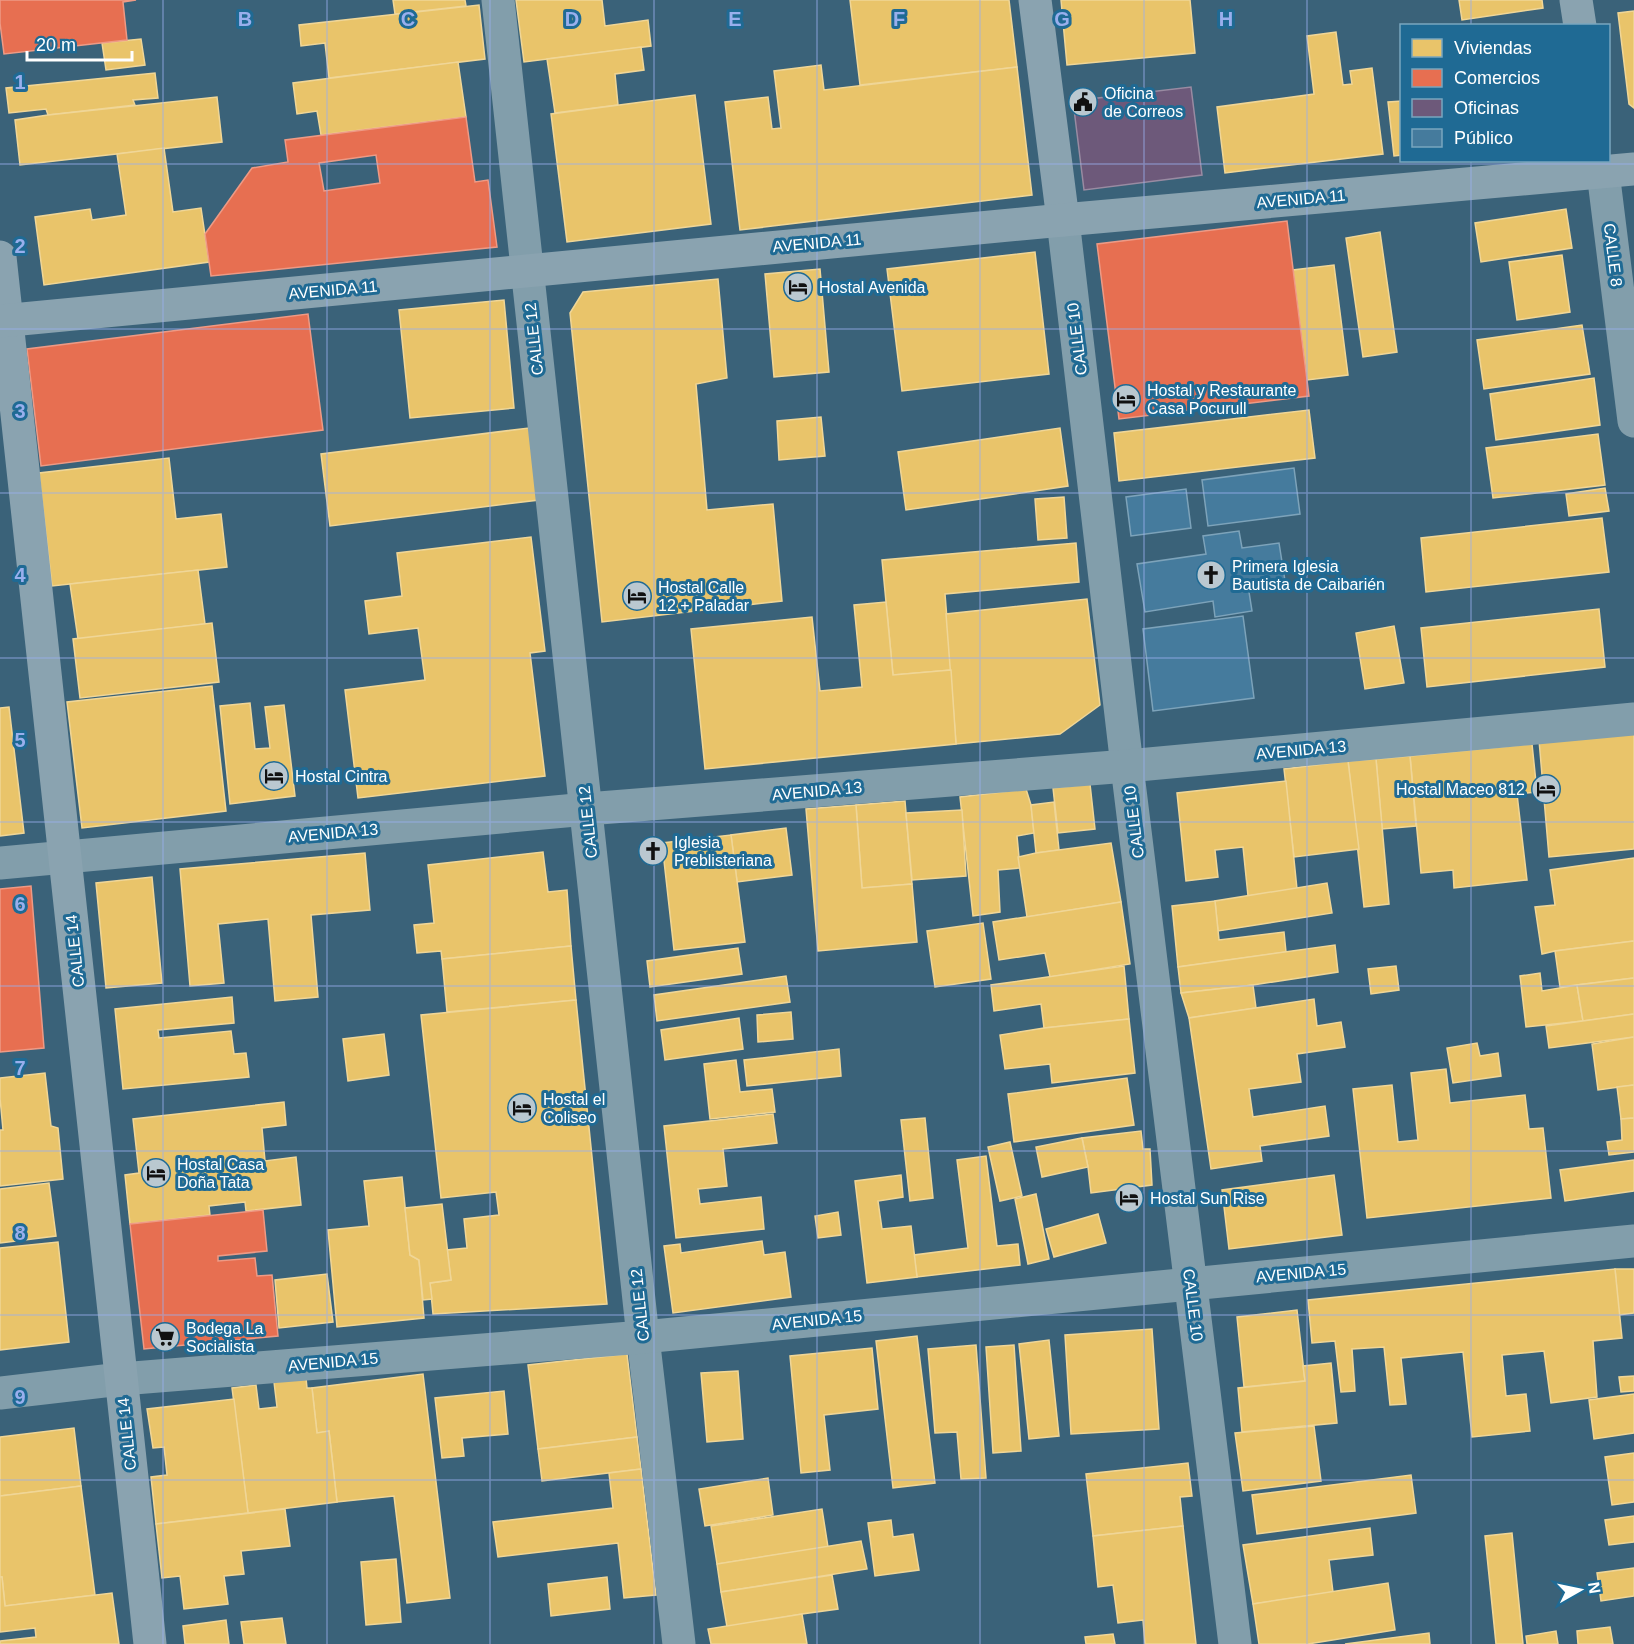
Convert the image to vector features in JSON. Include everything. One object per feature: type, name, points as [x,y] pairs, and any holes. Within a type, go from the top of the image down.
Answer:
[{"type":"street","name":"CALLE 12","points":[[498,0],[643,1337],[679,1644]]},
{"type":"street","name":"CALLE 10","points":[[1035,0],[1235,1644]]},
{"type":"street","points":[[1576,0],[1580,24]]},
{"type":"street","name":"AVENIDA 11","points":[[3,321],[1613,167]]},
{"type":"street","name":"CALLE 8","points":[[1613,167],[1634,421]]},
{"type":"street","name":"CALLE 14","points":[[0,257],[3,321],[65,858],[150,1644]]},
{"type":"street","name":"AVENIDA 13","points":[[0,863],[587,809],[1127,766],[1634,719]]},
{"type":"street","name":"AVENIDA 15","points":[[0,1393],[121,1379],[643,1337],[1634,1241]]},
{"type":"building: Viviendas","points":[[393,0],[465,0],[466,6],[395,14]]},
{"type":"building: Viviendas","points":[[516,0],[602,0],[605,26],[648,20],[651,46],[524,62]]},
{"type":"building: Viviendas","points":[[850,0],[1009,0],[1017,67],[860,85]]},
{"type":"building: Viviendas","points":[[1061,0],[1190,0],[1195,53],[1067,65]]},
{"type":"building: Viviendas","points":[[1459,0],[1542,0],[1543,8],[1462,20]]},
{"type":"building: Viviendas","points":[[479,5],[485,59],[329,78],[325,43],[301,46],[299,25]]},
{"type":"building: Viviendas","points":[[1634,11],[1634,108],[1629,104],[1618,13]]},
{"type":"building: Viviendas","points":[[1336,32],[1343,85],[1352,84],[1350,71],[1372,68],[1383,154],[1225,173],[1217,107],[1314,94],[1307,36]]},
{"type":"building: Viviendas","points":[[141,39],[145,65],[106,70],[102,43]]},
{"type":"building: Viviendas","points":[[641,47],[644,70],[615,74],[618,105],[555,113],[547,59]]},
{"type":"building: Viviendas","points":[[458,62],[466,117],[321,135],[317,111],[297,114],[293,83]]},
{"type":"building: Viviendas","points":[[821,65],[824,90],[1017,67],[1032,195],[740,230],[725,102],[768,97],[772,129],[781,128],[774,71]]},
{"type":"building: Viviendas","points":[[155,73],[158,98],[133,100],[135,105],[48,115],[46,109],[9,113],[6,88]]},
{"type":"building: Viviendas","points":[[695,95],[711,224],[567,242],[551,114]]},
{"type":"building: Viviendas","points":[[217,97],[222,142],[20,165],[15,120]]},
{"type":"building: Viviendas","points":[[1400,101],[1400,155],[1394,156],[1388,102]]},
{"type":"building: Viviendas","points":[[164,148],[173,212],[201,208],[209,262],[44,285],[35,217],[90,209],[92,220],[126,215],[117,154]]},
{"type":"building: Viviendas","points":[[1566,209],[1572,248],[1481,262],[1475,223]]},
{"type":"building: Viviendas","points":[[1380,232],[1397,352],[1363,357],[1346,238]]},
{"type":"building: Viviendas","points":[[1035,252],[1049,374],[902,391],[887,269]]},
{"type":"building: Viviendas","points":[[1562,255],[1570,312],[1517,320],[1509,262]]},
{"type":"building: Viviendas","points":[[1334,265],[1348,375],[1307,380],[1293,270]]},
{"type":"building: Viviendas","points":[[820,269],[829,372],[774,377],[765,274]]},
{"type":"building: Viviendas","points":[[718,279],[727,378],[696,384],[707,510],[773,504],[782,601],[602,622],[570,313],[583,292]]},
{"type":"building: Viviendas","points":[[504,300],[514,408],[410,418],[399,310]]},
{"type":"building: Viviendas","points":[[1582,325],[1590,374],[1484,389],[1477,340]]},
{"type":"building: Viviendas","points":[[1594,378],[1600,425],[1496,440],[1490,394]]},
{"type":"building: Viviendas","points":[[1309,410],[1315,458],[1119,481],[1114,433]]},
{"type":"building: Viviendas","points":[[821,417],[825,456],[779,460],[777,421]]},
{"type":"building: Viviendas","points":[[529,428],[539,500],[330,526],[321,454]]},
{"type":"building: Viviendas","points":[[1060,428],[1068,486],[906,510],[898,452]]},
{"type":"building: Viviendas","points":[[1598,434],[1605,485],[1493,498],[1486,448]]},
{"type":"building: Viviendas","points":[[169,458],[176,519],[221,514],[227,567],[52,586],[39,473]]},
{"type":"building: Viviendas","points":[[1605,488],[1609,511],[1569,516],[1566,494]]},
{"type":"building: Viviendas","points":[[1064,497],[1067,538],[1038,540],[1035,499]]},
{"type":"building: Viviendas","points":[[1602,518],[1609,572],[1426,592],[1421,538]]},
{"type":"building: Viviendas","points":[[531,537],[545,651],[530,653],[545,776],[358,798],[345,690],[425,680],[418,628],[369,634],[365,601],[402,596],[397,553]]},
{"type":"building: Viviendas","points":[[1076,543],[1079,582],[945,594],[951,670],[893,675],[882,560]]},
{"type":"building: Viviendas","points":[[198,570],[205,624],[78,639],[70,584]]},
{"type":"building: Viviendas","points":[[1087,599],[1100,705],[1060,734],[956,744],[946,614]]},
{"type":"building: Viviendas","points":[[886,602],[893,675],[951,670],[956,744],[705,769],[691,629],[812,617],[820,691],[862,687],[854,605]]},
{"type":"building: Viviendas","points":[[1599,609],[1605,667],[1427,687],[1421,628]]},
{"type":"building: Viviendas","points":[[212,623],[219,682],[80,698],[73,639]]},
{"type":"building: Viviendas","points":[[1394,626],[1404,683],[1365,689],[1356,633]]},
{"type":"building: Viviendas","points":[[212,686],[226,811],[82,828],[67,702]]},
{"type":"building: Viviendas","points":[[250,703],[255,749],[270,748],[265,707],[284,705],[295,796],[230,804],[220,706]]},
{"type":"building: Viviendas","points":[[9,707],[24,833],[0,836],[0,708]]},
{"type":"building: Viviendas","points":[[1634,731],[1634,849],[1549,857],[1539,740]]},
{"type":"building: Viviendas","points":[[1532,744],[1537,792],[1517,794],[1527,880],[1454,888],[1453,870],[1421,873],[1410,756]]},
{"type":"building: Viviendas","points":[[1410,756],[1416,826],[1382,829],[1376,759]]},
{"type":"building: Viviendas","points":[[1376,759],[1389,904],[1364,907],[1348,761]]},
{"type":"building: Viviendas","points":[[1348,761],[1359,849],[1294,857],[1284,769]]},
{"type":"building: Viviendas","points":[[1286,781],[1297,889],[1248,896],[1243,847],[1215,850],[1218,877],[1186,881],[1177,793]]},
{"type":"building: Viviendas","points":[[1090,784],[1095,829],[1058,833],[1053,788]]},
{"type":"building: Viviendas","points":[[1026,789],[1031,805],[1034,833],[1017,836],[1020,868],[998,870],[1000,912],[973,916],[960,797]]},
{"type":"building: Viviendas","points":[[905,801],[912,884],[862,888],[856,805]]},
{"type":"building: Viviendas","points":[[1054,802],[1059,850],[1036,853],[1031,805]]},
{"type":"building: Viviendas","points":[[856,805],[862,888],[912,884],[917,942],[818,951],[806,809]]},
{"type":"building: Viviendas","points":[[962,810],[966,876],[912,880],[906,813]]},
{"type":"building: Viviendas","points":[[786,828],[792,875],[737,882],[731,835]]},
{"type":"building: Viviendas","points":[[731,835],[745,942],[674,950],[662,843]]},
{"type":"building: Viviendas","points":[[1111,843],[1121,902],[1027,917],[1018,857]]},
{"type":"building: Viviendas","points":[[543,852],[548,892],[567,890],[571,946],[442,959],[441,951],[417,953],[414,925],[434,923],[428,865]]},
{"type":"building: Viviendas","points":[[365,853],[370,910],[311,915],[318,997],[275,1001],[268,919],[218,924],[224,983],[190,986],[180,869]]},
{"type":"building: Viviendas","points":[[1634,858],[1634,941],[1542,954],[1535,907],[1555,905],[1550,870]]},
{"type":"building: Viviendas","points":[[152,877],[162,983],[106,988],[96,883]]},
{"type":"building: Viviendas","points":[[1327,883],[1332,913],[1218,931],[1215,901]]},
{"type":"building: Viviendas","points":[[1215,901],[1219,940],[1284,932],[1286,952],[1178,967],[1172,906]]},
{"type":"building: Viviendas","points":[[1121,902],[1130,964],[1050,977],[1045,953],[999,960],[993,922]]},
{"type":"building: Viviendas","points":[[983,923],[991,979],[935,987],[927,931]]},
{"type":"building: Viviendas","points":[[1634,941],[1634,978],[1560,987],[1555,951]]},
{"type":"building: Viviendas","points":[[1335,945],[1338,972],[1181,993],[1178,967]]},
{"type":"building: Viviendas","points":[[571,946],[576,1000],[447,1012],[442,959]]},
{"type":"building: Viviendas","points":[[738,948],[742,974],[650,987],[647,961]]},
{"type":"building: Viviendas","points":[[1124,966],[1129,1019],[1044,1028],[1041,1004],[994,1011],[991,985]]},
{"type":"building: Viviendas","points":[[1396,966],[1399,990],[1371,994],[1368,969]]},
{"type":"building: Viviendas","points":[[1540,973],[1542,991],[1577,985],[1583,1021],[1526,1027],[1520,976]]},
{"type":"building: Viviendas","points":[[786,976],[790,1002],[657,1021],[654,995]]},
{"type":"building: Viviendas","points":[[1634,978],[1634,1014],[1583,1021],[1577,985]]},
{"type":"building: Viviendas","points":[[1253,985],[1256,1008],[1189,1018],[1181,993]]},
{"type":"building: Viviendas","points":[[232,997],[234,1023],[158,1030],[159,1038],[231,1031],[234,1054],[246,1053],[249,1077],[123,1089],[115,1009]]},
{"type":"building: Viviendas","points":[[1314,999],[1317,1026],[1341,1022],[1345,1047],[1297,1054],[1301,1082],[1249,1089],[1253,1117],[1325,1106],[1329,1136],[1260,1146],[1262,1161],[1211,1169],[1189,1018]]},
{"type":"building: Viviendas","points":[[576,1000],[607,1304],[433,1314],[430,1283],[451,1280],[447,1250],[467,1248],[464,1219],[499,1215],[496,1192],[441,1198],[421,1015]]},
{"type":"building: Viviendas","points":[[791,1012],[793,1039],[758,1042],[757,1015]]},
{"type":"building: Viviendas","points":[[1634,1014],[1634,1037],[1549,1048],[1546,1026]]},
{"type":"building: Viviendas","points":[[739,1018],[743,1049],[665,1060],[661,1030]]},
{"type":"building: Viviendas","points":[[1129,1019],[1135,1073],[1052,1083],[1050,1064],[1005,1069],[1000,1035]]},
{"type":"building: Viviendas","points":[[384,1034],[389,1075],[348,1081],[343,1039]]},
{"type":"building: Viviendas","points":[[1634,1037],[1634,1085],[1598,1090],[1592,1044]]},
{"type":"building: Viviendas","points":[[1477,1043],[1480,1056],[1498,1053],[1501,1076],[1453,1083],[1447,1048]]},
{"type":"building: Viviendas","points":[[839,1049],[841,1076],[747,1086],[744,1060]]},
{"type":"building: Viviendas","points":[[736,1060],[740,1092],[772,1089],[775,1112],[710,1119],[704,1064]]},
{"type":"building: Viviendas","points":[[1446,1069],[1450,1103],[1525,1095],[1529,1129],[1543,1128],[1551,1198],[1367,1218],[1353,1089],[1392,1085],[1398,1142],[1418,1140],[1411,1073]]},
{"type":"building: Viviendas","points":[[45,1073],[51,1126],[58,1128],[63,1179],[0,1186],[0,1130],[3,1130],[0,1078]]},
{"type":"building: Viviendas","points":[[1127,1078],[1134,1125],[1014,1142],[1008,1094]]},
{"type":"building: Viviendas","points":[[1634,1085],[1634,1118],[1621,1119],[1617,1087]]},
{"type":"building: Viviendas","points":[[284,1102],[286,1125],[262,1128],[265,1161],[296,1157],[301,1205],[246,1211],[245,1202],[209,1206],[210,1215],[130,1224],[125,1175],[139,1173],[133,1119]]},
{"type":"building: Viviendas","points":[[773,1114],[777,1143],[723,1149],[727,1186],[698,1189],[700,1204],[761,1197],[764,1229],[676,1238],[664,1126]]},
{"type":"building: Viviendas","points":[[925,1118],[933,1198],[910,1201],[901,1120]]},
{"type":"building: Viviendas","points":[[1634,1118],[1634,1152],[1609,1155],[1607,1142],[1622,1140],[1621,1119]]},
{"type":"building: Viviendas","points":[[1141,1131],[1143,1149],[1150,1149],[1152,1185],[1091,1193],[1082,1138]]},
{"type":"building: Viviendas","points":[[1082,1138],[1088,1167],[1042,1177],[1036,1147]]},
{"type":"building: Viviendas","points":[[1010,1142],[1022,1196],[1000,1201],[988,1147]]},
{"type":"building: Viviendas","points":[[986,1156],[997,1246],[1018,1244],[1020,1265],[917,1277],[914,1255],[968,1248],[957,1160]]},
{"type":"building: Viviendas","points":[[1634,1160],[1634,1191],[1565,1201],[1560,1170]]},
{"type":"building: Viviendas","points":[[901,1175],[903,1197],[878,1201],[882,1229],[911,1226],[917,1277],[867,1283],[855,1181]]},
{"type":"building: Viviendas","points":[[1334,1175],[1342,1235],[1229,1249],[1222,1190]]},
{"type":"building: Viviendas","points":[[402,1177],[410,1255],[419,1260],[424,1318],[337,1327],[328,1230],[369,1226],[364,1181]]},
{"type":"building: Viviendas","points":[[49,1183],[56,1236],[0,1243],[0,1189]]},
{"type":"building: Viviendas","points":[[1036,1194],[1049,1259],[1028,1264],[1015,1199]]},
{"type":"building: Viviendas","points":[[442,1204],[451,1280],[430,1283],[432,1299],[423,1300],[419,1260],[410,1255],[405,1208]]},
{"type":"building: Viviendas","points":[[838,1212],[841,1235],[818,1238],[815,1216]]},
{"type":"building: Viviendas","points":[[1098,1214],[1106,1243],[1054,1257],[1046,1229]]},
{"type":"building: Viviendas","points":[[762,1241],[764,1255],[785,1252],[791,1297],[673,1313],[664,1246],[680,1244],[681,1253]]},
{"type":"building: Viviendas","points":[[58,1242],[69,1342],[0,1350],[0,1248]]},
{"type":"building: Viviendas","points":[[1615,1269],[1634,1269],[1634,1313],[1619,1315]]},
{"type":"building: Viviendas","points":[[1615,1269],[1622,1338],[1593,1341],[1597,1397],[1551,1403],[1544,1351],[1502,1355],[1506,1396],[1526,1394],[1530,1431],[1472,1437],[1463,1352],[1401,1358],[1406,1404],[1390,1405],[1384,1347],[1352,1349],[1355,1391],[1341,1392],[1335,1341],[1312,1343],[1308,1300]]},
{"type":"building: Viviendas","points":[[327,1274],[333,1322],[279,1328],[275,1280]]},
{"type":"building: Viviendas","points":[[1297,1310],[1305,1381],[1244,1387],[1237,1317]]},
{"type":"building: Viviendas","points":[[1152,1329],[1159,1429],[1071,1434],[1065,1335]]},
{"type":"building: Viviendas","points":[[917,1336],[935,1483],[893,1488],[876,1341]]},
{"type":"building: Viviendas","points":[[1049,1340],[1059,1436],[1029,1439],[1019,1344]]},
{"type":"building: Viviendas","points":[[976,1345],[986,1478],[961,1479],[957,1432],[935,1433],[928,1349]]},
{"type":"building: Viviendas","points":[[1014,1345],[1021,1451],[993,1453],[986,1347]]},
{"type":"building: Viviendas","points":[[872,1348],[878,1409],[824,1415],[830,1470],[801,1473],[790,1356]]},
{"type":"building: Viviendas","points":[[627,1354],[637,1437],[538,1449],[528,1365]]},
{"type":"building: Viviendas","points":[[1331,1363],[1337,1423],[1242,1432],[1238,1388],[1305,1381],[1303,1366]]},
{"type":"building: Viviendas","points":[[738,1371],[743,1439],[707,1442],[701,1373]]},
{"type":"building: Viviendas","points":[[423,1374],[450,1598],[407,1603],[394,1496],[337,1502],[329,1431],[317,1433],[312,1388]]},
{"type":"building: Viviendas","points":[[1634,1376],[1634,1391],[1621,1392],[1619,1377]]},
{"type":"building: Viviendas","points":[[306,1378],[307,1388],[312,1388],[317,1433],[329,1431],[337,1502],[248,1513],[232,1388],[256,1385],[259,1409],[277,1407],[274,1382]]},
{"type":"building: Viviendas","points":[[504,1391],[508,1434],[462,1438],[464,1456],[442,1458],[435,1398]]},
{"type":"building: Viviendas","points":[[1634,1394],[1634,1433],[1594,1439],[1589,1400]]},
{"type":"building: Viviendas","points":[[234,1399],[248,1513],[156,1524],[151,1477],[167,1475],[164,1447],[153,1448],[147,1409]]},
{"type":"building: Viviendas","points":[[1314,1426],[1321,1481],[1243,1491],[1235,1433]]},
{"type":"building: Viviendas","points":[[74,1428],[81,1486],[0,1496],[0,1437]]},
{"type":"building: Viviendas","points":[[637,1437],[641,1469],[542,1481],[538,1449]]},
{"type":"building: Viviendas","points":[[1634,1453],[1634,1502],[1612,1505],[1605,1457]]},
{"type":"building: Viviendas","points":[[1188,1463],[1192,1496],[1180,1497],[1183,1526],[1093,1536],[1086,1474]]},
{"type":"building: Viviendas","points":[[641,1469],[656,1595],[624,1598],[618,1543],[498,1557],[493,1522],[613,1508],[609,1473]]},
{"type":"building: Viviendas","points":[[1411,1475],[1416,1513],[1257,1534],[1252,1495]]},
{"type":"building: Viviendas","points":[[768,1478],[773,1515],[705,1526],[699,1489]]},
{"type":"building: Viviendas","points":[[81,1486],[95,1595],[5,1606],[2,1577],[0,1577],[0,1496]]},
{"type":"building: Viviendas","points":[[285,1509],[290,1546],[241,1551],[244,1574],[224,1576],[228,1604],[184,1609],[180,1576],[162,1578],[156,1524]]},
{"type":"building: Viviendas","points":[[822,1509],[828,1547],[717,1564],[711,1526]]},
{"type":"building: Viviendas","points":[[1634,1516],[1634,1542],[1609,1545],[1605,1520]]},
{"type":"building: Viviendas","points":[[891,1520],[893,1537],[913,1534],[919,1570],[875,1576],[868,1523]]},
{"type":"building: Viviendas","points":[[1183,1526],[1196,1644],[1145,1644],[1143,1620],[1118,1623],[1113,1585],[1098,1587],[1093,1536]]},
{"type":"building: Viviendas","points":[[1370,1528],[1373,1555],[1329,1560],[1333,1592],[1253,1604],[1243,1545]]},
{"type":"building: Viviendas","points":[[1512,1533],[1523,1644],[1496,1644],[1485,1536]]},
{"type":"building: Viviendas","points":[[861,1541],[867,1569],[721,1592],[717,1564]]},
{"type":"building: Viviendas","points":[[396,1559],[401,1622],[366,1625],[361,1562]]},
{"type":"building: Viviendas","points":[[1634,1568],[1634,1596],[1601,1601],[1597,1573]]},
{"type":"building: Viviendas","points":[[832,1575],[838,1609],[727,1627],[721,1592]]},
{"type":"building: Viviendas","points":[[0,1577],[2,1577],[5,1606],[112,1593],[119,1644],[0,1644],[0,1641],[36,1637],[35,1628],[0,1632]]},
{"type":"building: Viviendas","points":[[607,1577],[610,1609],[551,1616],[548,1584]]},
{"type":"building: Viviendas","points":[[1388,1583],[1395,1630],[1308,1644],[1259,1644],[1253,1604]]},
{"type":"building: Viviendas","points":[[802,1614],[807,1644],[711,1644],[708,1629]]},
{"type":"building: Viviendas","points":[[282,1618],[286,1644],[244,1644],[241,1622]]},
{"type":"building: Viviendas","points":[[226,1620],[229,1644],[185,1644],[183,1626]]},
{"type":"building: Viviendas","points":[[1610,1627],[1613,1644],[1578,1644],[1577,1631]]},
{"type":"building: Viviendas","points":[[1556,1631],[1558,1644],[1527,1644],[1526,1636]]},
{"type":"building: Viviendas","points":[[1429,1633],[1430,1644],[1345,1644]]},
{"type":"building: Viviendas","points":[[1113,1634],[1115,1644],[1086,1644],[1085,1637]]},
{"type":"building: Comercios","points":[[0,0],[136,0],[123,2],[127,40],[4,54]]},
{"type":"building: Comercios","points":[[466,117],[475,182],[488,180],[497,247],[211,276],[205,234],[252,168],[288,162],[285,140]],"holes":[[[376,155],[380,183],[324,191],[319,163]]]},
{"type":"building: Comercios","points":[[1287,221],[1309,396],[1119,419],[1097,244]]},
{"type":"building: Comercios","points":[[308,314],[323,430],[41,466],[27,349]]},
{"type":"building: Comercios","points":[[31,886],[44,1048],[0,1052],[0,889]]},
{"type":"building: Comercios","points":[[263,1210],[267,1251],[218,1256],[218,1261],[255,1258],[257,1276],[272,1275],[278,1336],[144,1349],[130,1224]]},
{"type":"building: Oficinas","points":[[1191,87],[1202,175],[1084,190],[1073,101]]},
{"type":"building: Público","points":[[1294,468],[1300,514],[1208,526],[1202,480]]},
{"type":"building: Público","points":[[1186,489],[1191,528],[1131,536],[1126,497]]},
{"type":"building: Público","name":"Primera Iglesia Bautista de Caibarién","points":[[1239,531],[1242,548],[1279,543],[1286,587],[1249,592],[1252,611],[1215,617],[1213,601],[1145,612],[1137,564],[1206,554],[1203,536]]},
{"type":"building: Público","points":[[1243,616],[1254,698],[1153,711],[1143,629]]},
{"type":"place","name":"Oficina de Correos","points":[[1083,102]]},
{"type":"place","name":"Hostal Avenida","points":[[798,287]]},
{"type":"place","name":"Hostal y Restaurante Casa Pocurull","points":[[1126,399]]},
{"type":"place","name":"Primera Iglesia Bautista de Caibarién","points":[[1211,575]]},
{"type":"place","name":"Hostal Calle 12 + Paladar","points":[[637,596]]},
{"type":"place","name":"Hostal Cintra","points":[[274,776]]},
{"type":"place","name":"Hostal Maceo 812","points":[[1546,789]]},
{"type":"place","name":"Iglesia Preblisteriana","points":[[653,851]]},
{"type":"place","name":"Hostal el Coliseo","points":[[522,1108]]},
{"type":"place","name":"Hostal Casa Doña Tata","points":[[156,1173]]},
{"type":"place","name":"Hostal Sun Rise","points":[[1129,1198]]},
{"type":"place","name":"Bodega La Socialista","points":[[165,1337]]}]
